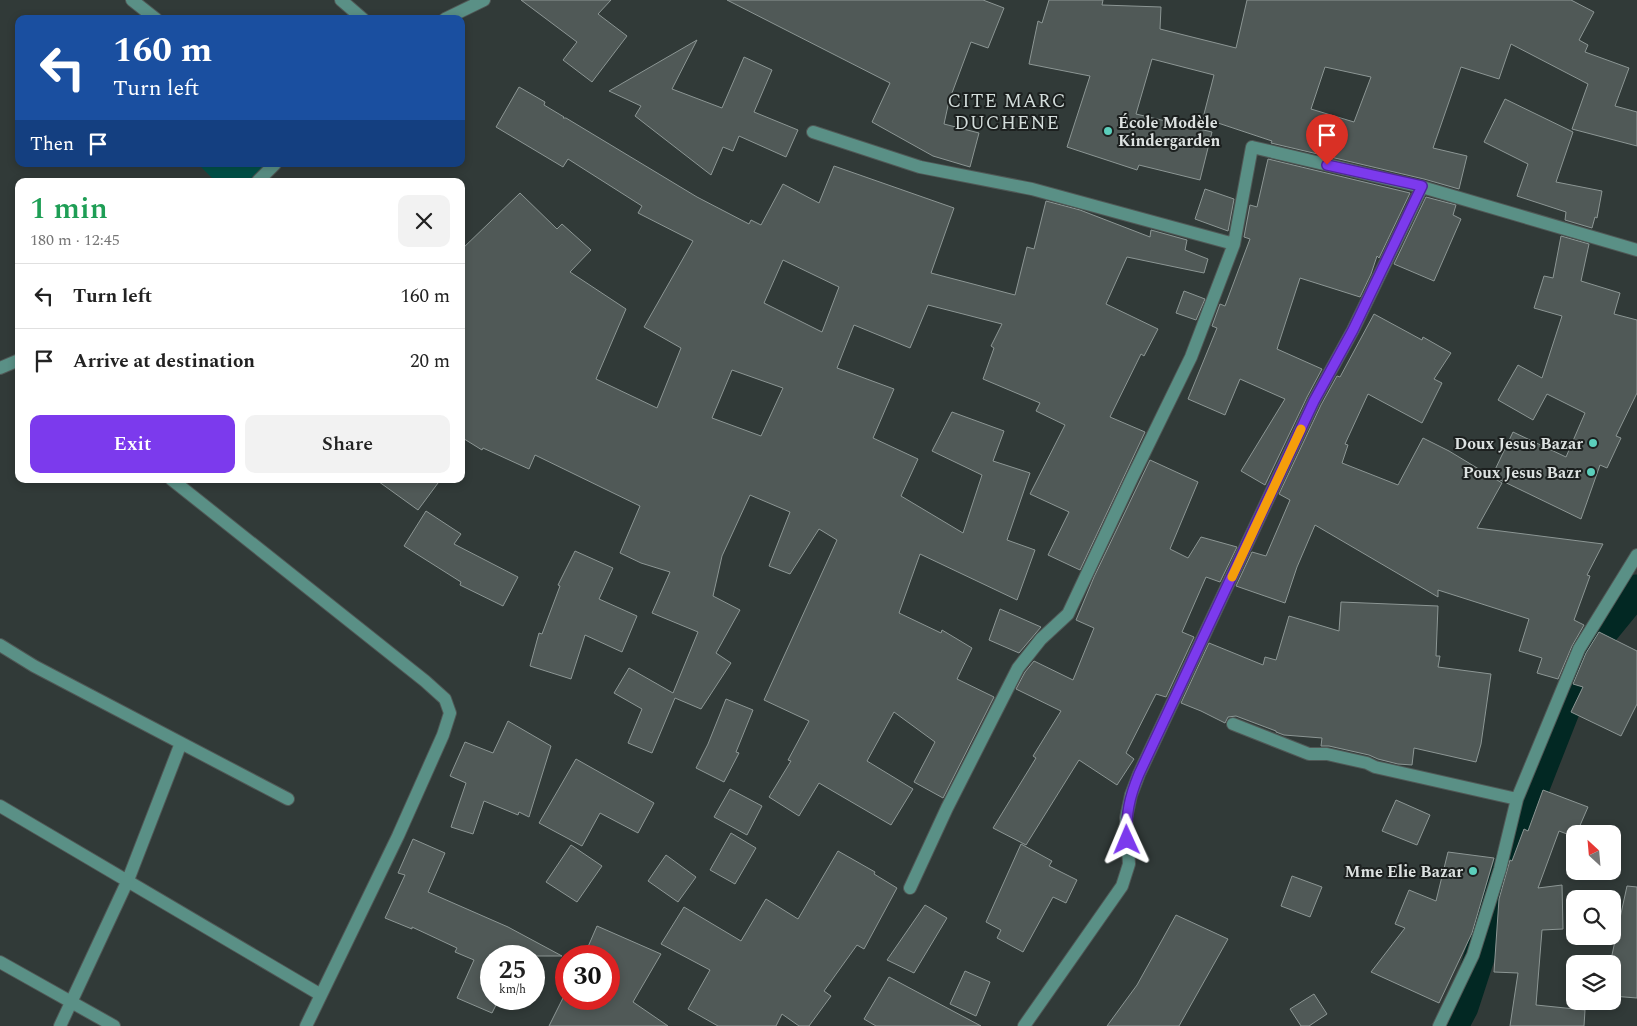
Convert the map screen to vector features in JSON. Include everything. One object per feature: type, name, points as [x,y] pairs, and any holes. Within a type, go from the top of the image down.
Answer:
[{"type":"street","points":[[132,0],[151,15]]},
{"type":"street","points":[[342,0],[359,15]]},
{"type":"street","points":[[453,15],[484,0]]},
{"type":"street","points":[[813,132],[920,167],[1032,189],[1234,244]]},
{"type":"street","points":[[910,888],[1018,668],[1041,639],[1068,614],[1191,357],[1234,244],[1252,147],[1422,186],[1637,250]]},
{"type":"street","points":[[261,178],[272,167]]},
{"type":"street","points":[[1024,1026],[1122,886],[1128,864],[1126,818],[1131,794],[1139,774],[1314,401],[1353,330],[1422,186]]},
{"type":"street","points":[[0,368],[15,362]]},
{"type":"street","points":[[176,483],[425,681],[445,699],[450,713],[443,735],[398,836],[306,1026]]},
{"type":"street","points":[[1439,1026],[1473,955],[1500,869],[1517,799],[1579,649],[1637,555]]},
{"type":"street","points":[[0,645],[34,666],[288,799]]},
{"type":"street","points":[[1233,724],[1309,754],[1327,754],[1517,799]]},
{"type":"street","points":[[60,1026],[128,880],[181,743]]},
{"type":"street","points":[[0,806],[322,995]]},
{"type":"street","points":[[0,962],[114,1026]]},
{"type":"green space","points":[[201,167],[263,167],[251,178],[212,178]]},
{"type":"building","points":[[521,0],[611,0],[598,14],[627,36],[592,82],[563,60],[577,42]]},
{"type":"building","points":[[727,0],[983,0],[1004,8],[988,48],[971,42],[949,101],[944,124],[979,133],[970,167],[933,156],[872,122],[890,83]]},
{"type":"building","points":[[1049,0],[1103,0],[1102,5],[1161,7],[1160,29],[1236,48],[1247,0],[1571,0],[1594,12],[1579,40],[1588,45],[1585,52],[1629,68],[1615,106],[1637,112],[1637,146],[1572,129],[1588,84],[1511,44],[1499,79],[1461,67],[1433,148],[1467,156],[1459,189],[1271,143],[1272,141],[1203,118],[1214,75],[1152,59],[1136,114],[1212,132],[1200,180],[1139,165],[1137,170],[1067,147],[1090,76],[1029,64],[1038,21],[1042,23]],"holes":[[[1325,67],[1371,77],[1354,122],[1311,109]]]},
{"type":"building","points":[[697,40],[672,89],[722,108],[744,57],[772,70],[754,112],[798,130],[786,157],[739,136],[733,151],[723,147],[711,175],[635,116],[641,106],[609,91]]},
{"type":"building","points":[[519,87],[545,102],[544,105],[563,118],[566,118],[697,197],[749,224],[751,220],[761,225],[783,184],[819,203],[834,166],[954,208],[931,273],[1015,295],[1027,247],[1034,249],[1046,201],[1080,210],[1150,237],[1151,230],[1187,240],[1185,250],[1208,259],[1204,273],[1127,257],[1106,304],[1158,329],[1144,356],[1141,354],[1110,417],[1145,432],[1080,570],[1048,555],[1069,512],[1030,494],[1065,425],[1036,411],[1040,403],[983,379],[994,348],[991,346],[1002,324],[928,305],[910,348],[854,325],[837,368],[894,389],[873,438],[918,459],[901,496],[963,533],[982,475],[932,451],[952,412],[1004,431],[993,461],[1030,473],[1007,540],[1035,550],[1017,600],[920,554],[899,613],[941,633],[942,630],[972,648],[957,679],[994,697],[943,798],[914,782],[935,742],[894,712],[867,761],[913,789],[891,825],[819,783],[799,816],[769,797],[791,761],[788,760],[809,721],[764,700],[837,540],[819,529],[790,574],[769,566],[790,512],[750,495],[722,556],[713,596],[740,610],[716,653],[731,663],[701,709],[675,698],[652,753],[628,743],[642,709],[614,693],[629,668],[673,693],[698,632],[652,613],[670,572],[641,563],[620,553],[640,506],[535,455],[529,469],[483,448],[482,450],[465,439],[465,246],[520,193],[557,229],[562,224],[591,250],[570,272],[626,309],[596,379],[657,408],[681,348],[644,327],[693,241],[638,213],[642,206],[568,159],[563,167],[496,127]],"holes":[[[783,260],[839,287],[822,332],[764,303]],[[732,370],[783,388],[761,436],[712,418]]]},
{"type":"building","points":[[1505,99],[1573,132],[1556,182],[1602,191],[1597,218],[1595,217],[1592,228],[1565,220],[1566,212],[1517,196],[1528,164],[1484,142]]},
{"type":"building","points":[[1268,159],[1410,193],[1379,258],[1377,256],[1360,297],[1300,278],[1277,349],[1322,369],[1265,485],[1241,471],[1285,399],[1240,379],[1225,415],[1188,399],[1217,328],[1212,326],[1220,304],[1225,306],[1250,239],[1244,237],[1250,205],[1257,207]]},
{"type":"building","points":[[1205,189],[1234,199],[1228,231],[1195,219]]},
{"type":"building","points":[[1426,197],[1456,205],[1453,215],[1461,219],[1434,281],[1394,264]]},
{"type":"building","points":[[1561,236],[1589,244],[1581,281],[1620,293],[1614,314],[1637,320],[1637,393],[1616,436],[1621,438],[1607,468],[1600,465],[1581,519],[1492,476],[1513,432],[1566,457],[1585,413],[1547,394],[1533,420],[1498,400],[1518,365],[1542,378],[1562,316],[1534,308],[1544,276],[1553,278]]},
{"type":"building","points":[[1184,291],[1205,299],[1196,320],[1176,313]]},
{"type":"building","points":[[1374,314],[1422,340],[1423,337],[1451,353],[1434,379],[1442,383],[1422,423],[1368,394],[1345,444],[1348,445],[1342,463],[1398,485],[1423,438],[1449,451],[1502,483],[1477,528],[1603,544],[1587,575],[1590,576],[1574,620],[1584,625],[1572,646],[1558,679],[1537,673],[1542,658],[1519,651],[1529,619],[1438,590],[1438,597],[1315,525],[1297,567],[1285,603],[1236,586],[1252,552],[1266,556],[1290,500],[1279,494],[1321,405],[1337,376],[1340,377]]},
{"type":"building","points":[[1150,460],[1198,482],[1170,549],[1188,558],[1201,537],[1237,547],[1220,582],[1206,577],[1182,632],[1194,637],[1166,697],[1156,694],[1126,753],[1134,759],[1117,785],[1079,760],[1026,845],[993,828],[1036,758],[1033,756],[1061,711],[1016,689],[1025,672],[1034,661],[1073,680],[1094,628],[1076,620],[1094,577]]},
{"type":"building","points":[[381,483],[438,483],[418,510]]},
{"type":"building","points":[[426,511],[461,534],[454,544],[518,577],[503,606],[460,585],[461,582],[404,546]]},
{"type":"building","points":[[575,551],[613,568],[599,599],[637,616],[622,652],[585,635],[571,679],[530,666],[539,633],[542,634],[560,586],[558,585]]},
{"type":"building","points":[[1341,602],[1438,606],[1436,656],[1440,656],[1438,667],[1491,674],[1481,744],[1476,762],[1414,748],[1412,765],[1398,764],[1369,755],[1321,746],[1322,738],[1284,735],[1236,716],[1228,717],[1225,723],[1181,703],[1209,643],[1263,665],[1265,657],[1276,660],[1289,616],[1339,631]]},
{"type":"building","points":[[1000,609],[1041,627],[1019,653],[989,640]]},
{"type":"building","points":[[1599,632],[1637,651],[1637,704],[1621,736],[1571,712],[1583,687],[1573,684],[1586,653]]},
{"type":"building","points":[[726,699],[753,710],[736,752],[739,753],[724,782],[696,768]]},
{"type":"building","points":[[508,721],[551,746],[529,817],[519,812],[518,815],[484,801],[473,834],[451,827],[466,783],[450,776],[465,742],[493,753]]},
{"type":"building","points":[[576,759],[654,803],[638,833],[600,813],[582,846],[539,823]]},
{"type":"building","points":[[730,789],[762,806],[747,835],[714,817]]},
{"type":"building","points":[[1543,790],[1588,807],[1580,825],[1566,825],[1566,834],[1559,831],[1538,888],[1562,885],[1563,929],[1542,930],[1536,1005],[1566,1008],[1566,1010],[1585,1010],[1584,1026],[1510,1026],[1518,973],[1494,972],[1499,899],[1510,860],[1512,861],[1524,829],[1528,831]]},
{"type":"building","points":[[1396,800],[1430,815],[1417,845],[1382,831]]},
{"type":"building","points":[[731,833],[756,848],[735,884],[710,870]]},
{"type":"building","points":[[413,839],[445,853],[428,892],[508,927],[542,945],[480,945],[480,1008],[457,998],[474,960],[455,952],[457,948],[412,927],[412,929],[385,918],[405,875],[398,873]]},
{"type":"building","points":[[1021,844],[1052,861],[1049,866],[1077,880],[1066,903],[1053,897],[1023,952],[997,938],[1001,930],[986,922]]},
{"type":"building","points":[[571,845],[602,866],[577,902],[546,882]]},
{"type":"building","points":[[838,851],[875,872],[874,874],[897,888],[864,949],[857,945],[824,991],[831,996],[809,1026],[799,1026],[782,1014],[776,1026],[718,1026],[688,1009],[710,970],[661,944],[684,907],[741,941],[766,899],[798,919]]},
{"type":"building","points":[[1448,852],[1494,858],[1472,933],[1439,1003],[1371,972],[1405,928],[1395,924],[1409,890],[1436,901]]},
{"type":"building","points":[[666,855],[696,877],[678,902],[648,881]]},
{"type":"building","points":[[1292,876],[1322,887],[1310,917],[1281,906]]},
{"type":"building","points":[[1627,886],[1637,887],[1637,998],[1621,997],[1621,955],[1612,955],[1614,945],[1621,945],[1621,914]]},
{"type":"building","points":[[925,905],[947,918],[914,973],[887,960]]},
{"type":"building","points":[[1176,915],[1228,939],[1179,1026],[1107,1026],[1137,985]]},
{"type":"building","points":[[597,926],[661,954],[633,1002],[668,1026],[549,1026],[557,1010],[620,1010],[620,945],[589,945]]},
{"type":"building","points":[[545,947],[555,952],[555,956],[545,956]]},
{"type":"building","points":[[965,971],[990,982],[976,1016],[950,1004]]},
{"type":"building","points":[[889,977],[981,1026],[876,1026],[864,1019]]},
{"type":"building","points":[[1314,994],[1327,1014],[1309,1026],[1301,1026],[1290,1009]]},
{"type":"waterway","points":[[1453,1026],[1463,1007],[1535,785],[1588,650],[1637,590]]},
{"type":"slow traffic","points":[[1232,577],[1301,429]]},
{"type":"place","name":"École Modèle Kindergarden","points":[[1108,131]]},
{"type":"place","name":"Doux Jesus Bazar","points":[[1593,443]]},
{"type":"place","name":"Poux Jesus Bazr","points":[[1591,472]]},
{"type":"place","name":"Mme Elie Bazar","points":[[1473,871]]},
{"type":"district","name":"CITE MARC DUCHENE","points":[[1007,111]]},
{"type":"route","points":[[1127,840],[1126,818],[1131,794],[1139,774],[1314,401],[1353,330],[1422,186],[1327,165]]}]
